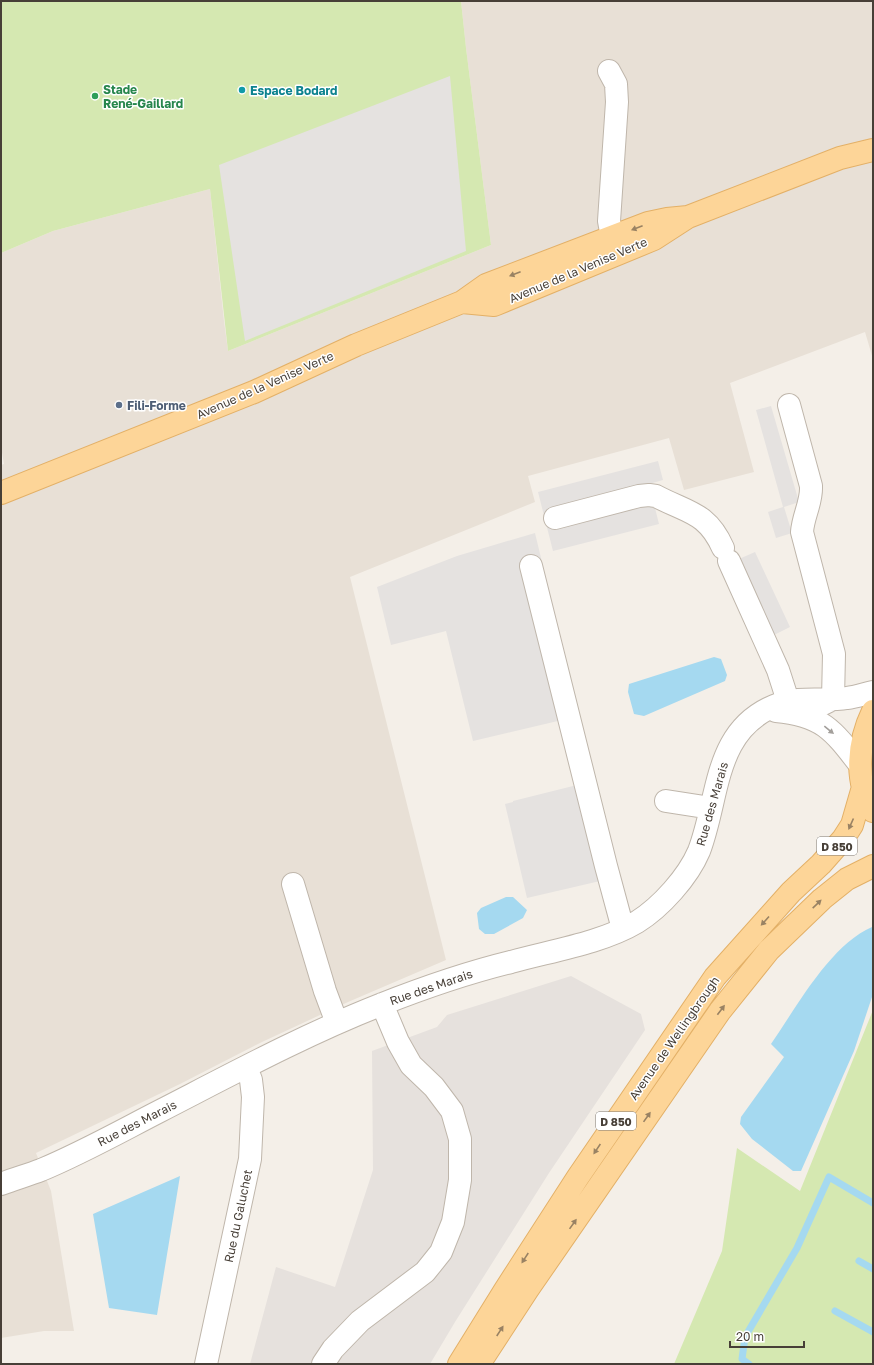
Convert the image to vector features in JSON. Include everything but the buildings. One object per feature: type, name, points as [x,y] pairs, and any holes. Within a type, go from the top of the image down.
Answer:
[{"type":"main road","name":"Avenue de la Venise Verte","points":[[840,158],[873,138]]},
{"type":"main road","name":"Avenue de la Venise Verte","points":[[1,493],[244,396],[356,345],[462,302],[486,285],[648,223],[688,216],[840,158],[873,150]]},
{"type":"main road","name":"Avenue de la Venise Verte","points":[[462,302],[494,305],[654,239],[688,216]]},
{"type":"main road","points":[[873,711],[861,744],[860,765],[863,787],[873,812]]},
{"type":"main road","name":"Avenue de Wellingbrough","points":[[459,1364],[578,1177],[715,977],[791,892],[821,864],[843,839],[852,824],[863,787]]},
{"type":"main road","name":"Avenue de Wellingbrough","points":[[479,1364],[528,1289],[720,1011],[769,950],[822,899],[848,879],[873,866]]},
{"type":"street","points":[[609,71],[616,84],[617,102],[609,221],[612,237]]},
{"type":"street","points":[[789,405],[811,486],[812,496],[802,523],[802,532],[834,654],[833,699]]},
{"type":"street","points":[[555,518],[639,496],[649,495],[656,496],[703,519],[713,528],[726,554],[778,670],[786,710]]},
{"type":"street","points":[[531,566],[623,929]]},
{"type":"street","points":[[786,710],[833,699],[847,698],[873,692]]},
{"type":"street","points":[[786,710],[818,721],[834,733],[860,765]]},
{"type":"street","name":"Rue des Marais","points":[[1,1184],[42,1170],[103,1141],[337,1022],[426,987],[486,968],[592,941],[623,929],[636,922],[654,909],[684,877],[698,852],[711,808],[717,779],[729,747],[737,734],[758,714],[786,710]]},
{"type":"street","points":[[666,801],[711,808]]},
{"type":"street","points":[[293,884],[325,990],[337,1022]]},
{"type":"street","points":[[323,1364],[334,1349],[360,1321],[425,1272],[441,1252],[453,1222],[460,1180],[460,1139],[452,1111],[434,1087],[411,1064],[398,1042],[382,1004]]},
{"type":"street","name":"Rue du Galuchet","points":[[206,1364],[250,1160],[253,1097],[251,1080],[246,1067]]},
{"type":"shaded area","points":[[461,1],[873,1],[873,359],[865,332],[730,383],[754,472],[684,490],[669,438],[528,476],[535,502],[350,577],[446,960],[348,1002],[262,1042],[180,1084],[36,1153],[51,1191],[74,1331],[44,1331],[1,1338],[1,465],[4,464],[1,447],[1,253],[53,231],[210,189],[228,351],[491,245]]},
{"type":"shaded area","points":[[450,76],[466,251],[245,341],[219,165]]},
{"type":"shaded area","points":[[771,406],[799,502],[784,507],[792,533],[776,538],[768,512],[783,507],[756,410]]},
{"type":"shaded area","points":[[658,461],[663,480],[649,484],[659,524],[553,551],[538,492]]},
{"type":"shaded area","points":[[535,533],[579,716],[473,741],[446,631],[391,645],[377,587],[457,556]]},
{"type":"shaded area","points":[[755,552],[790,627],[774,635],[739,559]]},
{"type":"shaded area","points":[[577,785],[600,881],[527,898],[505,804]]},
{"type":"shaded area","points":[[571,976],[641,1014],[645,1030],[549,1173],[430,1364],[250,1364],[276,1267],[335,1287],[373,1170],[372,1051],[437,1027],[447,1015]]},
{"type":"green space","points":[[1,1],[461,1],[491,245],[228,351],[210,189],[53,231],[1,253]]},
{"type":"green space","points":[[873,1010],[873,1364],[674,1364],[722,1251],[737,1148],[800,1191]]},
{"type":"water","points":[[714,657],[721,659],[727,675],[725,681],[644,716],[634,714],[628,692],[629,684]]},
{"type":"water","points":[[506,897],[513,897],[527,910],[523,918],[494,934],[485,934],[479,929],[477,913],[481,908]]},
{"type":"water","points":[[872,927],[873,994],[854,1051],[801,1171],[793,1171],[752,1139],[740,1124],[741,1117],[784,1057],[771,1044],[803,996],[828,962],[842,948],[857,936]]},
{"type":"water","points":[[180,1176],[157,1315],[109,1308],[93,1214]]},
{"type":"waterway","points":[[749,1364],[742,1359],[745,1337],[797,1248],[829,1177],[873,1203]]},
{"type":"waterway","points":[[859,1261],[873,1269]]},
{"type":"waterway","points":[[835,1311],[873,1332]]},
{"type":"place","name":"Espace Bodard","points":[[242,90]]},
{"type":"place","name":"Stade René-Gaillard","points":[[95,96]]},
{"type":"place","name":"Fili-Forme","points":[[119,405]]}]
